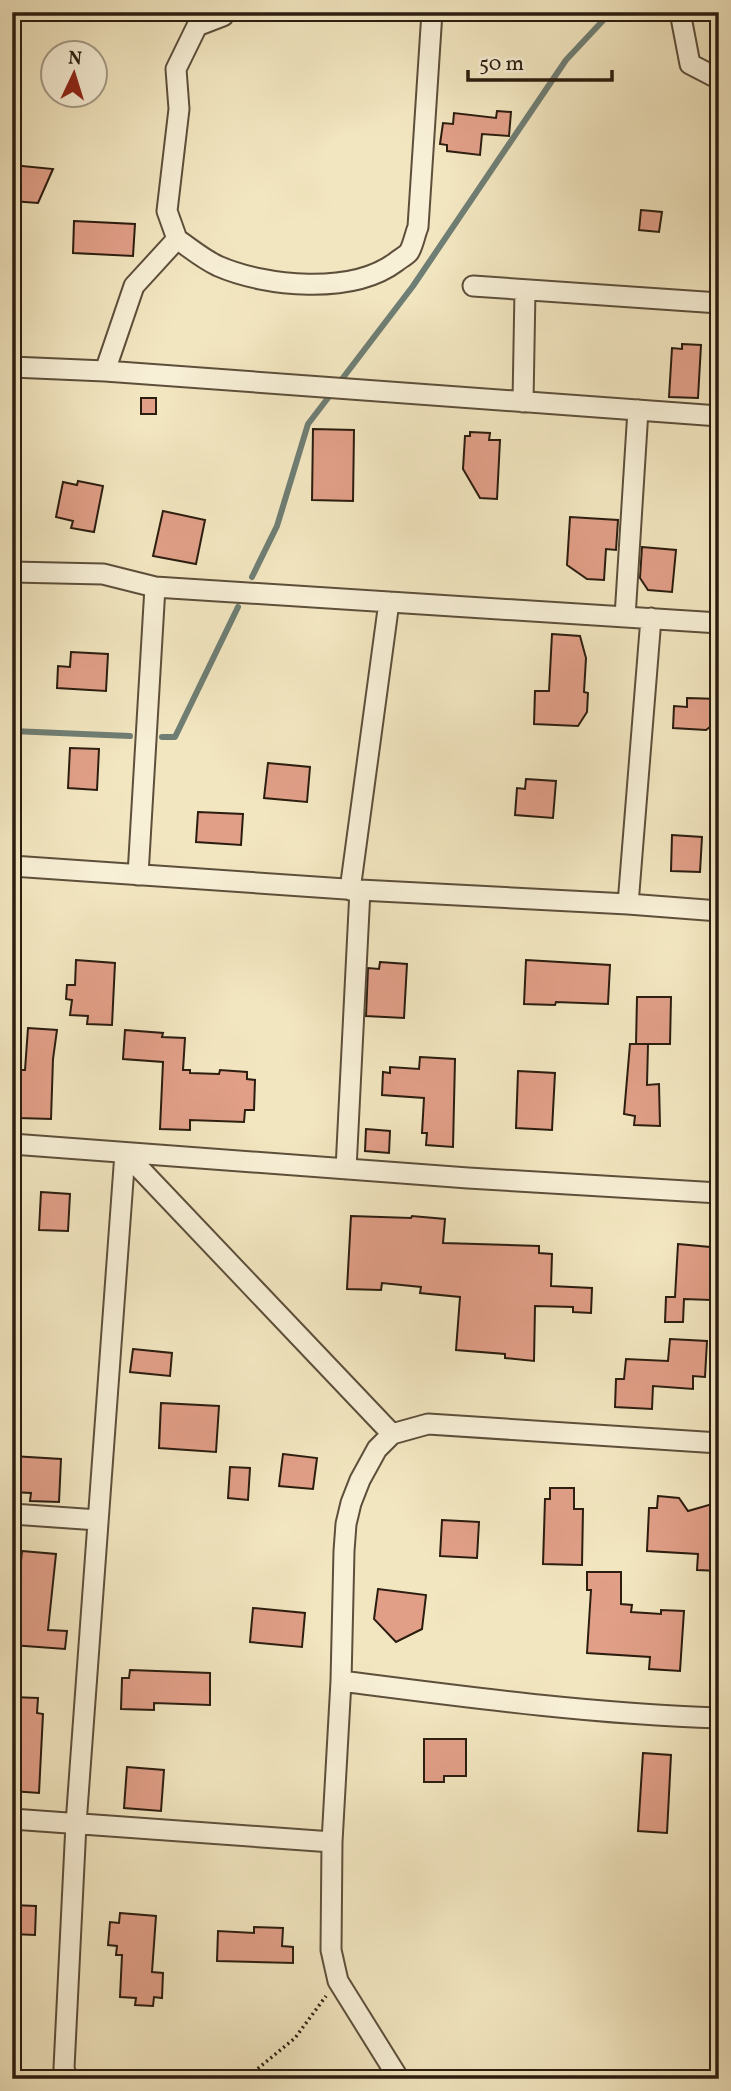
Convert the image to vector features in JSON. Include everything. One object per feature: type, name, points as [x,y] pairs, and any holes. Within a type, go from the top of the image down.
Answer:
[{"type":"street","points":[[223,16],[197,26],[176,69],[179,108],[167,211],[177,239],[216,265],[248,276],[290,283],[323,284],[361,279],[388,268],[409,252],[418,227],[432,12]]},
{"type":"street","points":[[680,12],[690,64],[719,79]]},
{"type":"street","points":[[105,371],[134,286],[177,239]]},
{"type":"street","points":[[473,286],[719,303]]},
{"type":"street","points":[[523,402],[525,290]]},
{"type":"street","points":[[12,367],[105,371],[719,416]]},
{"type":"street","points":[[625,617],[638,410]]},
{"type":"street","points":[[12,572],[103,574],[155,587],[719,623]]},
{"type":"street","points":[[138,875],[155,587]]},
{"type":"street","points":[[346,1169],[355,890],[389,602]]},
{"type":"street","points":[[628,904],[651,618]]},
{"type":"street","points":[[12,866],[355,890],[719,911]]},
{"type":"street","points":[[12,1144],[719,1194]]},
{"type":"street","points":[[125,1153],[392,1434]]},
{"type":"street","points":[[67,2079],[64,2067],[76,1824],[125,1153]]},
{"type":"street","points":[[399,2079],[338,1981],[331,1950],[332,1842],[346,1524],[360,1480],[377,1450],[392,1434],[428,1424],[719,1443]]},
{"type":"street","points":[[12,1514],[98,1520]]},
{"type":"street","points":[[341,1681],[502,1702],[643,1716],[719,1718]]},
{"type":"street","points":[[12,1819],[332,1842]]},
{"type":"path","points":[[245,2079],[295,2038],[338,1981]]},
{"type":"building","points":[[497,111],[511,112],[509,136],[482,134],[480,155],[447,151],[447,145],[440,144],[443,123],[453,124],[454,113],[496,118]]},
{"type":"building","points":[[12,165],[53,169],[38,203],[12,201]]},
{"type":"building","points":[[641,210],[662,212],[659,232],[639,230]]},
{"type":"building","points":[[74,221],[135,224],[133,256],[73,253]]},
{"type":"building","points":[[682,344],[701,345],[698,398],[669,397],[672,348],[682,349]]},
{"type":"building","points":[[141,398],[156,398],[156,414],[141,414]]},
{"type":"building","points":[[313,429],[354,430],[353,501],[312,500]]},
{"type":"building","points":[[470,432],[490,433],[489,440],[500,440],[497,499],[480,498],[463,469],[465,436],[470,436]]},
{"type":"building","points":[[78,481],[103,486],[94,532],[71,528],[73,521],[56,517],[63,482],[77,485]]},
{"type":"building","points":[[163,511],[205,520],[196,564],[153,556]]},
{"type":"building","points":[[570,517],[618,520],[616,550],[606,549],[604,580],[587,579],[567,565]]},
{"type":"building","points":[[642,547],[676,550],[672,592],[648,590],[640,578]]},
{"type":"building","points":[[552,634],[580,636],[586,658],[584,692],[588,693],[587,712],[578,726],[534,724],[535,691],[549,691]]},
{"type":"building","points":[[71,652],[108,654],[106,691],[57,688],[58,666],[70,667]]},
{"type":"building","points":[[687,698],[719,699],[719,720],[706,730],[673,728],[674,706],[687,707]]},
{"type":"building","points":[[70,748],[99,749],[97,790],[68,788]]},
{"type":"building","points":[[268,763],[310,767],[307,802],[264,798]]},
{"type":"building","points":[[526,779],[556,781],[553,818],[515,815],[517,788],[525,789]]},
{"type":"building","points":[[198,812],[243,814],[241,845],[196,842]]},
{"type":"building","points":[[672,835],[702,837],[700,872],[671,871]]},
{"type":"building","points":[[76,960],[115,963],[112,1025],[87,1024],[88,1016],[70,1015],[72,1000],[66,999],[67,985],[75,985]]},
{"type":"building","points":[[526,960],[610,965],[608,1004],[524,1004]]},
{"type":"building","points":[[380,962],[407,964],[404,1018],[366,1016],[368,968],[379,969]]},
{"type":"building","points":[[637,997],[671,997],[670,1044],[636,1044]]},
{"type":"building","points":[[28,1028],[57,1030],[51,1119],[19,1118],[20,1070],[25,1070]]},
{"type":"building","points":[[125,1030],[185,1038],[183,1070],[190,1070],[190,1073],[219,1074],[220,1070],[247,1072],[247,1079],[255,1080],[254,1110],[245,1110],[244,1122],[190,1120],[190,1130],[160,1129],[163,1062],[123,1059]]},
{"type":"building","points":[[630,1044],[648,1044],[647,1085],[659,1084],[660,1126],[634,1125],[635,1116],[624,1114]]},
{"type":"building","points":[[420,1057],[455,1059],[453,1147],[426,1145],[427,1133],[422,1133],[424,1098],[382,1095],[383,1072],[390,1073],[390,1067],[419,1069]]},
{"type":"building","points":[[518,1071],[555,1073],[552,1130],[516,1128]]},
{"type":"building","points":[[366,1129],[390,1131],[389,1153],[365,1151]]},
{"type":"building","points":[[41,1192],[70,1194],[68,1231],[39,1230]]},
{"type":"building","points":[[351,1216],[445,1219],[443,1243],[539,1246],[539,1253],[552,1254],[551,1286],[592,1288],[591,1313],[573,1312],[573,1307],[535,1306],[534,1361],[505,1358],[505,1354],[456,1350],[460,1297],[420,1293],[421,1287],[382,1283],[381,1290],[347,1289]]},
{"type":"building","points":[[678,1244],[710,1247],[710,1256],[714,1256],[711,1300],[684,1299],[683,1322],[665,1322],[666,1297],[675,1297]]},
{"type":"building","points":[[670,1339],[707,1341],[705,1377],[693,1376],[693,1389],[653,1386],[652,1409],[615,1407],[616,1379],[624,1379],[626,1359],[668,1361]]},
{"type":"building","points":[[133,1349],[172,1353],[170,1376],[130,1372]]},
{"type":"building","points":[[161,1403],[219,1406],[216,1452],[159,1448]]},
{"type":"building","points":[[283,1454],[317,1458],[313,1489],[279,1486]]},
{"type":"building","points":[[12,1456],[61,1459],[59,1502],[30,1501],[31,1493],[12,1492]]},
{"type":"building","points":[[230,1467],[250,1468],[248,1500],[228,1498]]},
{"type":"building","points":[[550,1488],[574,1488],[574,1509],[583,1509],[582,1565],[543,1564],[545,1499],[550,1499]]},
{"type":"building","points":[[658,1496],[679,1498],[688,1511],[719,1502],[719,1571],[697,1570],[698,1554],[647,1551],[649,1508],[657,1508]]},
{"type":"building","points":[[442,1520],[479,1522],[477,1558],[440,1556]]},
{"type":"building","points":[[22,1551],[56,1554],[48,1630],[67,1631],[65,1649],[12,1645]]},
{"type":"building","points":[[587,1572],[621,1572],[621,1604],[632,1605],[631,1612],[661,1614],[661,1610],[684,1611],[680,1671],[649,1669],[650,1657],[587,1653],[591,1590],[587,1590]]},
{"type":"building","points":[[378,1589],[426,1595],[422,1629],[396,1642],[374,1619]]},
{"type":"building","points":[[253,1608],[305,1613],[302,1647],[250,1642]]},
{"type":"building","points":[[130,1670],[210,1673],[210,1705],[154,1703],[154,1710],[121,1709],[122,1678],[129,1678]]},
{"type":"building","points":[[12,1697],[38,1698],[37,1713],[43,1714],[39,1793],[12,1791]]},
{"type":"building","points":[[424,1739],[466,1739],[466,1776],[444,1776],[444,1782],[424,1782]]},
{"type":"building","points":[[643,1753],[671,1755],[667,1833],[638,1831]]},
{"type":"building","points":[[127,1767],[164,1770],[161,1811],[124,1808]]},
{"type":"building","points":[[12,1905],[36,1906],[35,1935],[12,1934]]},
{"type":"building","points":[[120,1913],[156,1916],[152,1972],[163,1973],[162,1998],[154,1997],[153,2006],[135,2005],[136,1998],[120,1997],[122,1955],[116,1955],[117,1946],[108,1945],[110,1922],[119,1923]]},
{"type":"building","points":[[254,1927],[283,1928],[282,1946],[293,1947],[293,1963],[217,1961],[218,1931],[254,1933]]},
{"type":"waterway","points":[[339,383],[413,286],[566,60],[611,12]]},
{"type":"waterway","points":[[252,577],[277,526],[308,424],[331,394]]},
{"type":"waterway","points":[[162,737],[175,737],[238,607]]},
{"type":"waterway","points":[[12,731],[130,736]]}]
